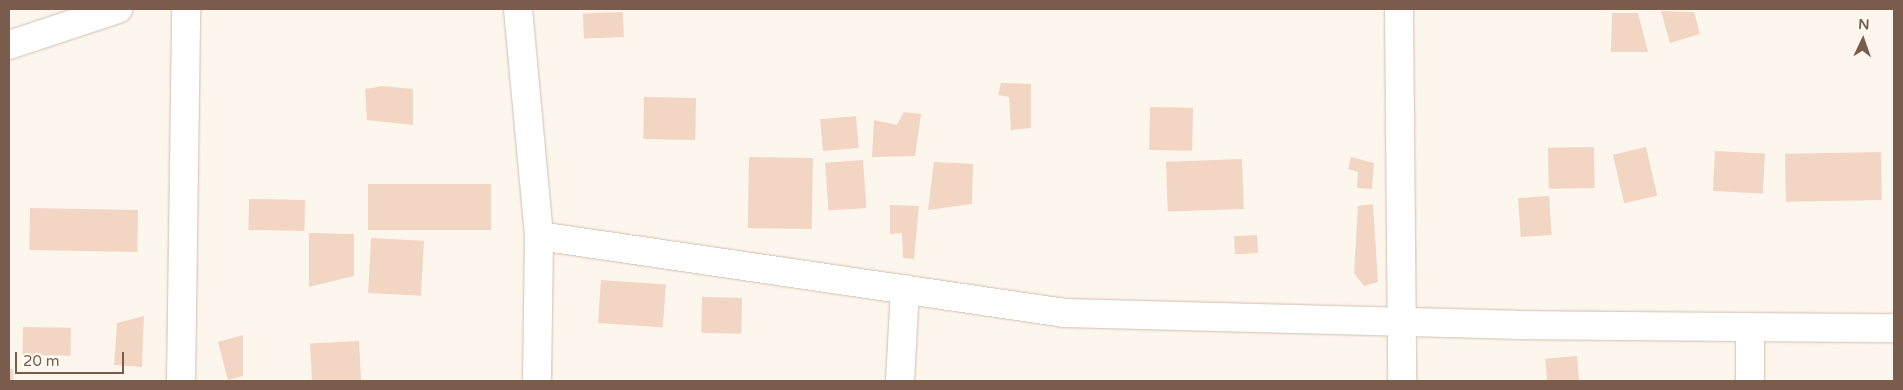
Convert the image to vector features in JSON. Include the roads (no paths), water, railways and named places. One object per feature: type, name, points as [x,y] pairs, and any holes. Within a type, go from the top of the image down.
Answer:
[{"type":"street","points":[[9,45],[118,9]]},
{"type":"street","points":[[181,381],[186,9]]},
{"type":"street","points":[[518,9],[539,236],[536,381]]},
{"type":"street","points":[[1399,9],[1402,381]]},
{"type":"street","points":[[539,236],[1065,313],[1402,322],[1894,328]]},
{"type":"street","points":[[900,381],[905,289]]},
{"type":"street","points":[[1750,327],[1750,381]]}]
